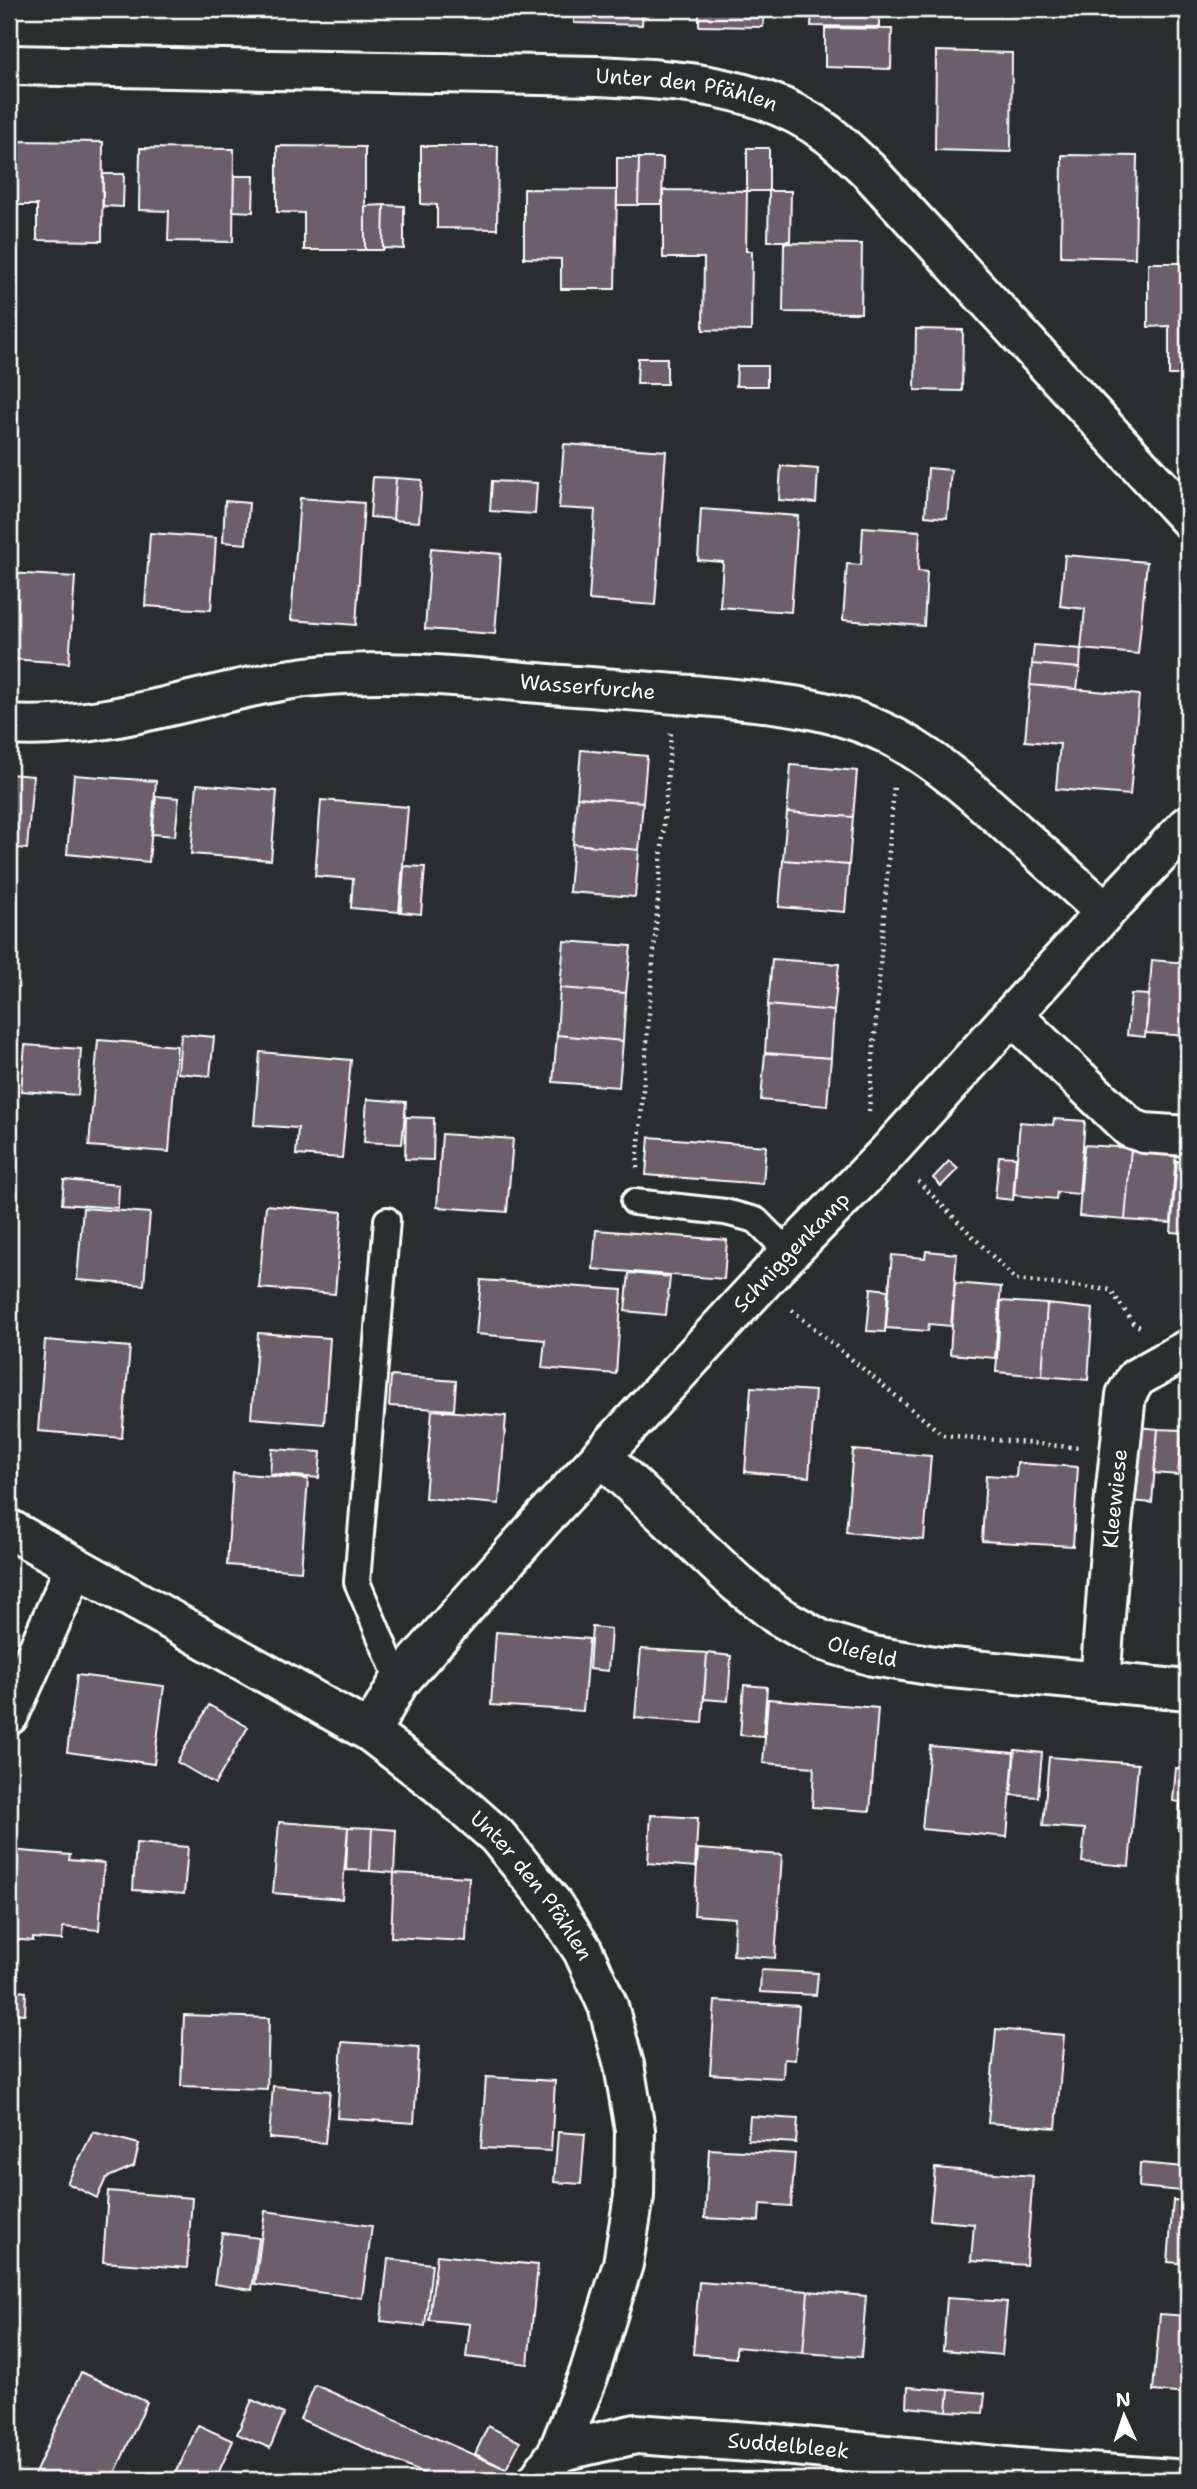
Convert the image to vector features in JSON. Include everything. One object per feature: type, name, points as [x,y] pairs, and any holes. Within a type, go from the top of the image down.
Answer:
[{"type":"street","name":"Unter den Pfählen","points":[[9,65],[670,79],[760,97],[795,113],[828,134],[868,170],[1188,518]]},
{"type":"street","name":"Wasserfurche","points":[[9,725],[44,727],[95,721],[286,680],[343,674],[402,674],[674,694],[800,707],[861,723],[898,740],[964,785],[1105,912]]},
{"type":"street","name":"Schniggenkamp","points":[[370,1732],[399,1682],[601,1456],[789,1253],[888,1152],[1105,912],[1188,825]]},
{"type":"street","points":[[1012,1015],[1130,1128],[1144,1133],[1188,1136]]},
{"type":"street","name":"Kleewiese","points":[[1100,1682],[1126,1395],[1136,1378],[1188,1350]]},
{"type":"street","name":"Olefeld","points":[[601,1456],[738,1584],[777,1615],[821,1640],[873,1656],[941,1667],[1188,1690]]},
{"type":"street","name":"Unter den Pfählen","points":[[9,1529],[370,1732],[438,1784],[497,1836],[551,1902],[588,1962],[608,2006],[624,2065],[635,2130],[634,2196],[623,2264],[589,2374],[548,2466]]},
{"type":"street","points":[[9,1715],[75,1567]]},
{"type":"street","name":"Suddelbleek","points":[[548,2466],[636,2434],[764,2443],[1017,2468],[1188,2480]]},
{"type":"lane","points":[[634,1202],[725,1212],[756,1220],[789,1253]]},
{"type":"lane","points":[[387,1220],[357,1582],[399,1682]]},
{"type":"path","points":[[634,1202],[674,694]]},
{"type":"path","points":[[898,740],[867,1125],[888,1152],[1016,1280],[1111,1290],[1133,1323],[1188,1350]]},
{"type":"path","points":[[761,1284],[943,1435],[1120,1452]]},
{"type":"building","points":[[435,9],[435,10],[389,10]]},
{"type":"building","points":[[574,9],[643,9],[642,25],[574,23]]},
{"type":"building","points":[[699,9],[764,9],[763,27],[699,26]]},
{"type":"building","points":[[812,9],[879,9],[879,27],[811,26]]},
{"type":"building","points":[[825,28],[892,29],[891,69],[825,67]]},
{"type":"building","points":[[936,51],[1012,53],[1011,152],[935,150]]},
{"type":"building","points":[[11,141],[103,142],[102,241],[37,240],[37,205],[10,205]]},
{"type":"building","points":[[277,146],[365,147],[365,250],[304,250],[304,213],[277,212]]},
{"type":"building","points":[[421,146],[498,146],[497,229],[437,228],[437,205],[421,204]]},
{"type":"building","points":[[140,148],[234,149],[233,242],[168,241],[169,211],[139,210]]},
{"type":"building","points":[[747,148],[769,148],[769,191],[747,191]]},
{"type":"building","points":[[1062,155],[1137,156],[1135,258],[1061,256]]},
{"type":"building","points":[[617,158],[639,158],[638,205],[617,205]]},
{"type":"building","points":[[639,158],[663,158],[662,204],[638,204]]},
{"type":"building","points":[[103,174],[124,174],[123,207],[103,206]]},
{"type":"building","points":[[234,176],[254,176],[253,212],[233,211]]},
{"type":"building","points":[[524,189],[617,190],[615,289],[561,289],[561,259],[524,258]]},
{"type":"building","points":[[663,190],[747,191],[746,251],[752,251],[751,331],[703,330],[704,258],[663,258]]},
{"type":"building","points":[[769,191],[791,191],[790,241],[768,241]]},
{"type":"building","points":[[384,205],[404,206],[404,249],[383,248]]},
{"type":"building","points":[[384,205],[383,250],[365,250],[365,206]]},
{"type":"building","points":[[784,243],[862,244],[861,313],[783,312]]},
{"type":"building","points":[[1148,263],[1188,263],[1188,375],[1169,375],[1169,326],[1148,327]]},
{"type":"building","points":[[916,329],[963,330],[962,391],[915,390]]},
{"type":"building","points":[[638,358],[667,358],[667,384],[637,384]]},
{"type":"building","points":[[737,366],[767,366],[767,386],[736,386]]},
{"type":"building","points":[[564,444],[666,451],[655,605],[589,600],[595,510],[559,508]]},
{"type":"building","points":[[781,466],[818,469],[816,503],[779,500]]},
{"type":"building","points":[[928,468],[951,470],[947,518],[925,516]]},
{"type":"building","points":[[373,477],[396,478],[393,519],[370,517]]},
{"type":"building","points":[[396,478],[422,480],[419,522],[393,520]]},
{"type":"building","points":[[492,481],[537,483],[535,514],[490,511]]},
{"type":"building","points":[[300,498],[364,503],[356,625],[291,620]]},
{"type":"building","points":[[225,501],[249,503],[246,544],[223,542]]},
{"type":"building","points":[[701,509],[798,516],[791,612],[720,607],[723,562],[698,560]]},
{"type":"building","points":[[863,527],[920,531],[918,571],[927,572],[924,626],[843,620],[847,564],[861,565]]},
{"type":"building","points":[[150,533],[216,538],[211,610],[145,606]]},
{"type":"building","points":[[431,548],[501,554],[495,634],[425,629]]},
{"type":"building","points":[[1065,555],[1147,562],[1138,654],[1081,649],[1085,609],[1060,606]]},
{"type":"building","points":[[9,573],[75,577],[69,663],[9,659]]},
{"type":"building","points":[[1034,645],[1081,649],[1080,668],[1032,664]]},
{"type":"building","points":[[1032,664],[1080,668],[1077,689],[1030,685]]},
{"type":"building","points":[[1030,685],[1139,695],[1130,795],[1056,789],[1060,744],[1025,741]]},
{"type":"building","points":[[581,750],[647,756],[643,802],[577,797]]},
{"type":"building","points":[[791,765],[857,771],[853,817],[787,812]]},
{"type":"building","points":[[9,774],[33,776],[27,849],[9,847]]},
{"type":"building","points":[[74,775],[156,781],[149,862],[67,854]]},
{"type":"building","points":[[197,784],[277,791],[271,860],[191,854]]},
{"type":"building","points":[[156,796],[179,798],[175,836],[152,834]]},
{"type":"building","points":[[577,797],[643,802],[639,850],[573,844]]},
{"type":"building","points":[[321,800],[408,807],[399,912],[351,908],[353,879],[315,876]]},
{"type":"building","points":[[787,812],[853,817],[849,865],[783,860]]},
{"type":"building","points":[[573,844],[639,850],[635,897],[569,892]]},
{"type":"building","points":[[783,860],[849,865],[845,912],[779,907]]},
{"type":"building","points":[[404,866],[425,867],[421,914],[401,912]]},
{"type":"building","points":[[564,941],[631,946],[626,993],[560,988]]},
{"type":"building","points":[[1186,957],[1188,1036],[1146,1033],[1152,960],[1186,963]]},
{"type":"building","points":[[772,959],[839,964],[834,1011],[768,1005]]},
{"type":"building","points":[[560,988],[626,993],[623,1041],[557,1035]]},
{"type":"building","points":[[1131,994],[1149,995],[1145,1037],[1127,1035]]},
{"type":"building","points":[[768,1005],[834,1011],[831,1058],[765,1053]]},
{"type":"building","points":[[181,1034],[214,1037],[210,1076],[178,1073]]},
{"type":"building","points":[[557,1035],[623,1041],[619,1087],[553,1082]]},
{"type":"building","points":[[98,1040],[177,1046],[169,1152],[89,1146]]},
{"type":"building","points":[[25,1045],[81,1049],[78,1095],[21,1091]]},
{"type":"building","points":[[260,1052],[351,1060],[342,1158],[296,1155],[298,1128],[254,1125]]},
{"type":"building","points":[[765,1053],[831,1058],[827,1106],[761,1100]]},
{"type":"building","points":[[367,1099],[406,1102],[402,1144],[364,1142]]},
{"type":"building","points":[[406,1117],[434,1118],[433,1160],[405,1159]]},
{"type":"building","points":[[1054,1119],[1085,1121],[1079,1194],[1057,1192],[1056,1199],[1014,1195],[1020,1122],[1053,1125]]},
{"type":"building","points":[[442,1134],[513,1139],[507,1212],[437,1207]]},
{"type":"building","points":[[649,1137],[766,1146],[763,1184],[646,1175]]},
{"type":"building","points":[[1084,1145],[1131,1148],[1125,1220],[1079,1216]]},
{"type":"building","points":[[1131,1148],[1176,1152],[1171,1223],[1125,1220]]},
{"type":"building","points":[[999,1156],[1016,1157],[1013,1200],[995,1198]]},
{"type":"building","points":[[949,1161],[958,1169],[941,1186],[933,1178]]},
{"type":"building","points":[[1177,1161],[1188,1162],[1188,1233],[1171,1232]]},
{"type":"building","points":[[64,1180],[119,1185],[118,1208],[62,1204]]},
{"type":"building","points":[[266,1205],[342,1212],[335,1294],[259,1288]]},
{"type":"building","points":[[83,1208],[150,1213],[144,1285],[77,1280]]},
{"type":"building","points":[[596,1230],[727,1240],[724,1279],[593,1269]]},
{"type":"building","points":[[926,1251],[957,1254],[951,1326],[929,1324],[928,1331],[886,1328],[892,1255],[925,1258]]},
{"type":"building","points":[[629,1273],[670,1277],[666,1315],[625,1311]]},
{"type":"building","points":[[481,1280],[622,1290],[616,1374],[542,1368],[545,1340],[476,1334]]},
{"type":"building","points":[[955,1283],[1001,1287],[995,1358],[950,1354]]},
{"type":"building","points":[[871,1288],[888,1290],[885,1332],[867,1331]]},
{"type":"building","points":[[1001,1301],[1047,1304],[1042,1376],[996,1372]]},
{"type":"building","points":[[1047,1304],[1093,1309],[1088,1380],[1042,1376]]},
{"type":"building","points":[[258,1333],[330,1338],[324,1424],[251,1418]]},
{"type":"building","points":[[45,1340],[130,1347],[122,1438],[38,1431]]},
{"type":"building","points":[[391,1376],[456,1381],[454,1410],[389,1406]]},
{"type":"building","points":[[751,1387],[815,1391],[809,1477],[745,1472]]},
{"type":"building","points":[[1188,1387],[1188,1461],[1180,1460]]},
{"type":"building","points":[[432,1410],[506,1416],[499,1504],[425,1498]]},
{"type":"building","points":[[1138,1427],[1158,1429],[1152,1503],[1132,1501]]},
{"type":"building","points":[[1158,1429],[1182,1430],[1178,1475],[1154,1473]]},
{"type":"building","points":[[272,1449],[321,1452],[319,1478],[270,1474]]},
{"type":"building","points":[[853,1450],[931,1456],[924,1540],[846,1532]]},
{"type":"building","points":[[1017,1463],[1078,1467],[1073,1546],[982,1541],[986,1475],[1016,1477]]},
{"type":"building","points":[[233,1473],[308,1479],[301,1571],[227,1565]]},
{"type":"building","points":[[1184,1543],[1188,1543],[1188,1602],[1179,1602]]},
{"type":"building","points":[[592,1627],[611,1629],[608,1671],[589,1669]]},
{"type":"building","points":[[496,1632],[589,1639],[583,1711],[491,1705]]},
{"type":"building","points":[[641,1649],[707,1653],[702,1723],[635,1718]]},
{"type":"building","points":[[707,1653],[731,1656],[728,1701],[704,1699]]},
{"type":"building","points":[[77,1675],[164,1686],[154,1764],[67,1752]]},
{"type":"building","points":[[744,1685],[767,1687],[763,1737],[740,1735]]},
{"type":"building","points":[[768,1699],[878,1708],[870,1811],[812,1807],[814,1767],[763,1763]]},
{"type":"building","points":[[209,1705],[248,1727],[215,1784],[177,1762]]},
{"type":"building","points":[[930,1746],[1014,1753],[1007,1837],[922,1829]]},
{"type":"building","points":[[1015,1750],[1042,1753],[1038,1797],[1011,1795]]},
{"type":"building","points":[[1049,1757],[1138,1764],[1129,1866],[1082,1862],[1085,1829],[1043,1826]]},
{"type":"building","points":[[1176,1768],[1188,1769],[1188,1831],[1178,1830],[1180,1802],[1173,1801]]},
{"type":"building","points":[[651,1815],[698,1818],[695,1867],[648,1863]]},
{"type":"building","points":[[279,1822],[348,1827],[342,1899],[273,1893]]},
{"type":"building","points":[[348,1827],[372,1828],[370,1871],[346,1870]]},
{"type":"building","points":[[372,1828],[396,1830],[394,1873],[370,1871]]},
{"type":"building","points":[[136,1843],[188,1847],[184,1894],[133,1890]]},
{"type":"building","points":[[698,1849],[782,1855],[775,1958],[733,1955],[735,1918],[694,1915]]},
{"type":"building","points":[[9,1850],[70,1855],[69,1860],[104,1863],[99,1930],[63,1927],[62,1940],[9,1939]]},
{"type":"building","points":[[394,1873],[469,1877],[466,1941],[391,1937]]},
{"type":"building","points":[[761,1970],[818,1973],[816,1995],[760,1992]]},
{"type":"building","points":[[9,1990],[26,1992],[25,2014],[9,2013]]},
{"type":"building","points":[[715,2001],[799,2006],[795,2060],[784,2059],[783,2078],[710,2074]]},
{"type":"building","points":[[184,2015],[269,2018],[267,2089],[181,2086]]},
{"type":"building","points":[[996,2029],[1064,2035],[1056,2128],[988,2123]]},
{"type":"building","points":[[342,2042],[419,2047],[414,2123],[337,2118]]},
{"type":"building","points":[[486,2077],[555,2081],[551,2151],[481,2148]]},
{"type":"building","points":[[273,2086],[330,2091],[325,2143],[269,2138]]},
{"type":"building","points":[[750,2116],[798,2119],[796,2143],[748,2140]]},
{"type":"building","points":[[93,2132],[139,2144],[134,2166],[106,2178],[97,2198],[67,2183]]},
{"type":"building","points":[[558,2132],[585,2134],[581,2184],[554,2182]]},
{"type":"building","points":[[1185,2142],[1188,2142],[1188,2167],[1183,2167]]},
{"type":"building","points":[[709,2149],[795,2154],[791,2206],[760,2204],[759,2221],[705,2218]]},
{"type":"building","points":[[1140,2163],[1183,2167],[1181,2191],[1139,2187]]},
{"type":"building","points":[[935,2168],[1033,2176],[1026,2265],[971,2261],[974,2224],[930,2220]]},
{"type":"building","points":[[108,2191],[192,2198],[187,2268],[103,2262]]},
{"type":"building","points":[[1173,2200],[1188,2201],[1188,2264],[1168,2262]]},
{"type":"building","points":[[265,2211],[372,2226],[362,2298],[255,2284]]},
{"type":"building","points":[[222,2233],[259,2238],[252,2290],[214,2284]]},
{"type":"building","points":[[437,2255],[538,2265],[528,2364],[466,2357],[470,2324],[429,2320]]},
{"type":"building","points":[[388,2259],[432,2264],[425,2326],[381,2321]]},
{"type":"building","points":[[699,2282],[808,2291],[803,2353],[736,2347],[736,2358],[693,2354]]},
{"type":"building","points":[[808,2291],[866,2296],[861,2357],[803,2353]]},
{"type":"building","points":[[947,2298],[1007,2302],[1002,2355],[943,2350]]},
{"type":"building","points":[[1160,2314],[1188,2316],[1188,2394],[1153,2391]]},
{"type":"building","points":[[81,2372],[147,2402],[112,2480],[32,2480]]},
{"type":"building","points":[[315,2385],[506,2469],[502,2480],[438,2480],[300,2419]]},
{"type":"building","points":[[908,2387],[949,2390],[947,2411],[907,2407]]},
{"type":"building","points":[[949,2390],[985,2393],[983,2413],[947,2411]]},
{"type":"building","points":[[252,2400],[284,2414],[270,2448],[237,2434]]},
{"type":"building","points":[[198,2425],[233,2441],[215,2480],[173,2480]]},
{"type":"building","points":[[488,2426],[520,2442],[506,2469],[475,2454]]}]
